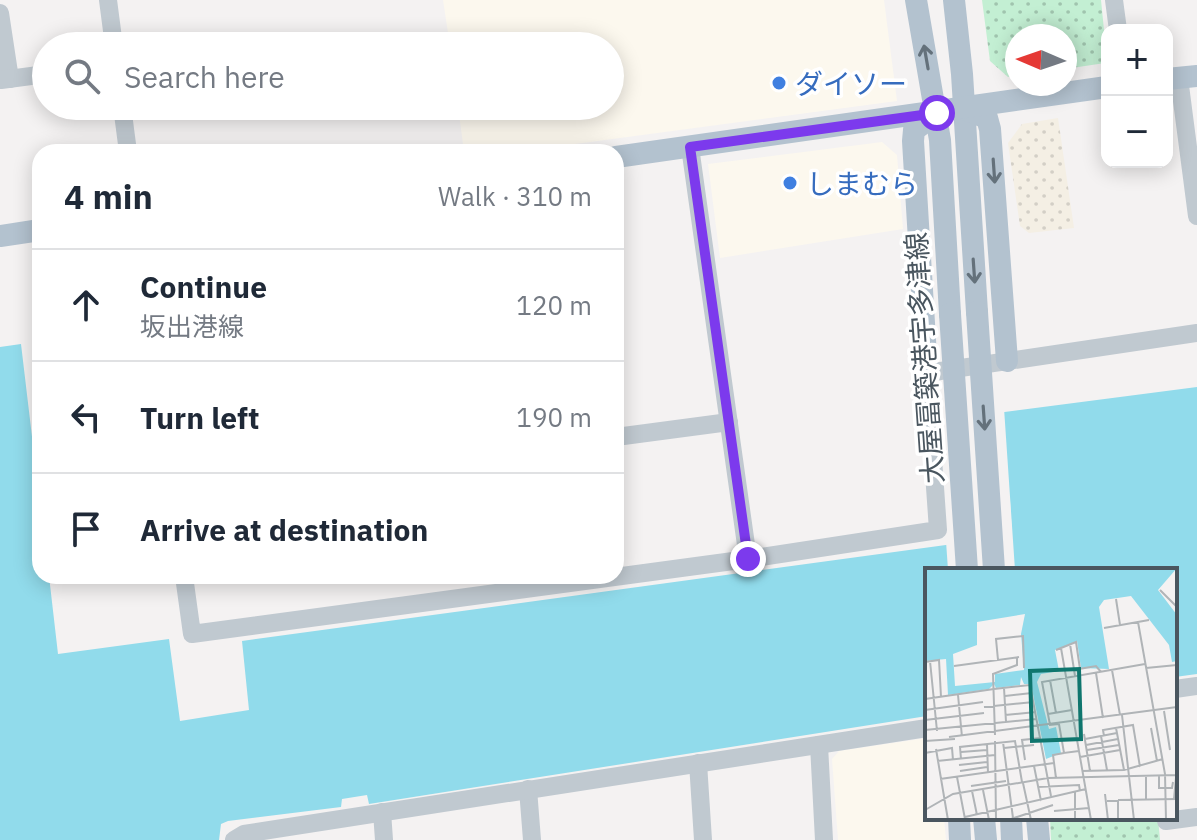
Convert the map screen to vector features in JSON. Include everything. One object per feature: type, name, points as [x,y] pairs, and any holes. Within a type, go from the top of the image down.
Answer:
[{"type":"main road","name":"大屋冨築港宇多津線","points":[[916,0],[937,113],[967,568]]},
{"type":"main road","name":"大屋冨築港宇多津線","points":[[954,0],[994,568]]},
{"type":"main road","points":[[624,156],[1101,88]]},
{"type":"main road","points":[[964,109],[987,118],[990,129],[1007,361]]},
{"type":"main road","points":[[927,373],[913,141],[914,130],[937,113]]},
{"type":"main road","points":[[0,236],[32,231]]},
{"type":"main road","points":[[959,820],[960,840]]},
{"type":"main road","points":[[984,820],[986,840]]},
{"type":"main road","points":[[1011,820],[1012,840]]},
{"type":"main road","points":[[1037,820],[1039,840]]},
{"type":"street","points":[[108,0],[112,32]]},
{"type":"street","points":[[1114,0],[1117,24]]},
{"type":"street","points":[[0,13],[5,80],[32,76]]},
{"type":"street","points":[[1181,77],[1197,216]]},
{"type":"street","points":[[124,120],[127,144]]},
{"type":"street","points":[[690,147],[748,559]]},
{"type":"street","points":[[624,576],[938,530],[927,373],[1197,333]]},
{"type":"street","points":[[624,436],[729,422]]},
{"type":"street","points":[[185,584],[192,634],[563,584]]},
{"type":"street","points":[[1177,689],[1197,686]]},
{"type":"street","points":[[234,840],[244,834],[925,728]]},
{"type":"street","points":[[819,745],[824,840]]},
{"type":"street","points":[[698,763],[703,840]]},
{"type":"street","points":[[528,789],[532,840]]},
{"type":"street","points":[[382,812],[384,840]]},
{"type":"street","points":[[1167,826],[1197,817]]},
{"type":"shaded area","points":[[443,0],[884,0],[897,101],[575,144],[463,144],[460,120],[624,120],[624,32],[448,32]]},
{"type":"shaded area","points":[[882,142],[897,155],[903,229],[720,258],[708,164]]},
{"type":"shaded area","points":[[925,738],[925,820],[944,820],[946,840],[838,840],[832,759],[839,751]]},
{"type":"sand","points":[[1058,118],[1074,228],[1029,233],[1020,226],[1008,143],[1022,124]]},
{"type":"green space","points":[[982,0],[1101,0],[1103,24],[1101,64],[1077,67],[1077,24],[1005,24],[1005,74],[990,61]]},
{"type":"green space","points":[[1050,820],[1158,820],[1160,840],[1051,840]]},
{"type":"water","points":[[21,344],[32,437],[32,584],[50,584],[58,654],[169,639],[180,721],[249,710],[242,641],[1012,536],[1010,501],[966,417],[1197,387],[1197,674],[1177,677],[1177,568],[925,568],[925,716],[369,804],[367,795],[342,799],[341,807],[228,821],[221,824],[219,840],[0,840],[0,347]]},
{"type":"pier","points":[[1004,408],[1015,568],[948,568],[946,541],[1008,532],[1007,505],[971,510],[965,413]]},
{"type":"place","name":"ダイソー","points":[[779,83]]},
{"type":"place","name":"しまむら","points":[[790,183]]},
{"type":"route","points":[[748,559],[690,147],[937,113]]}]
